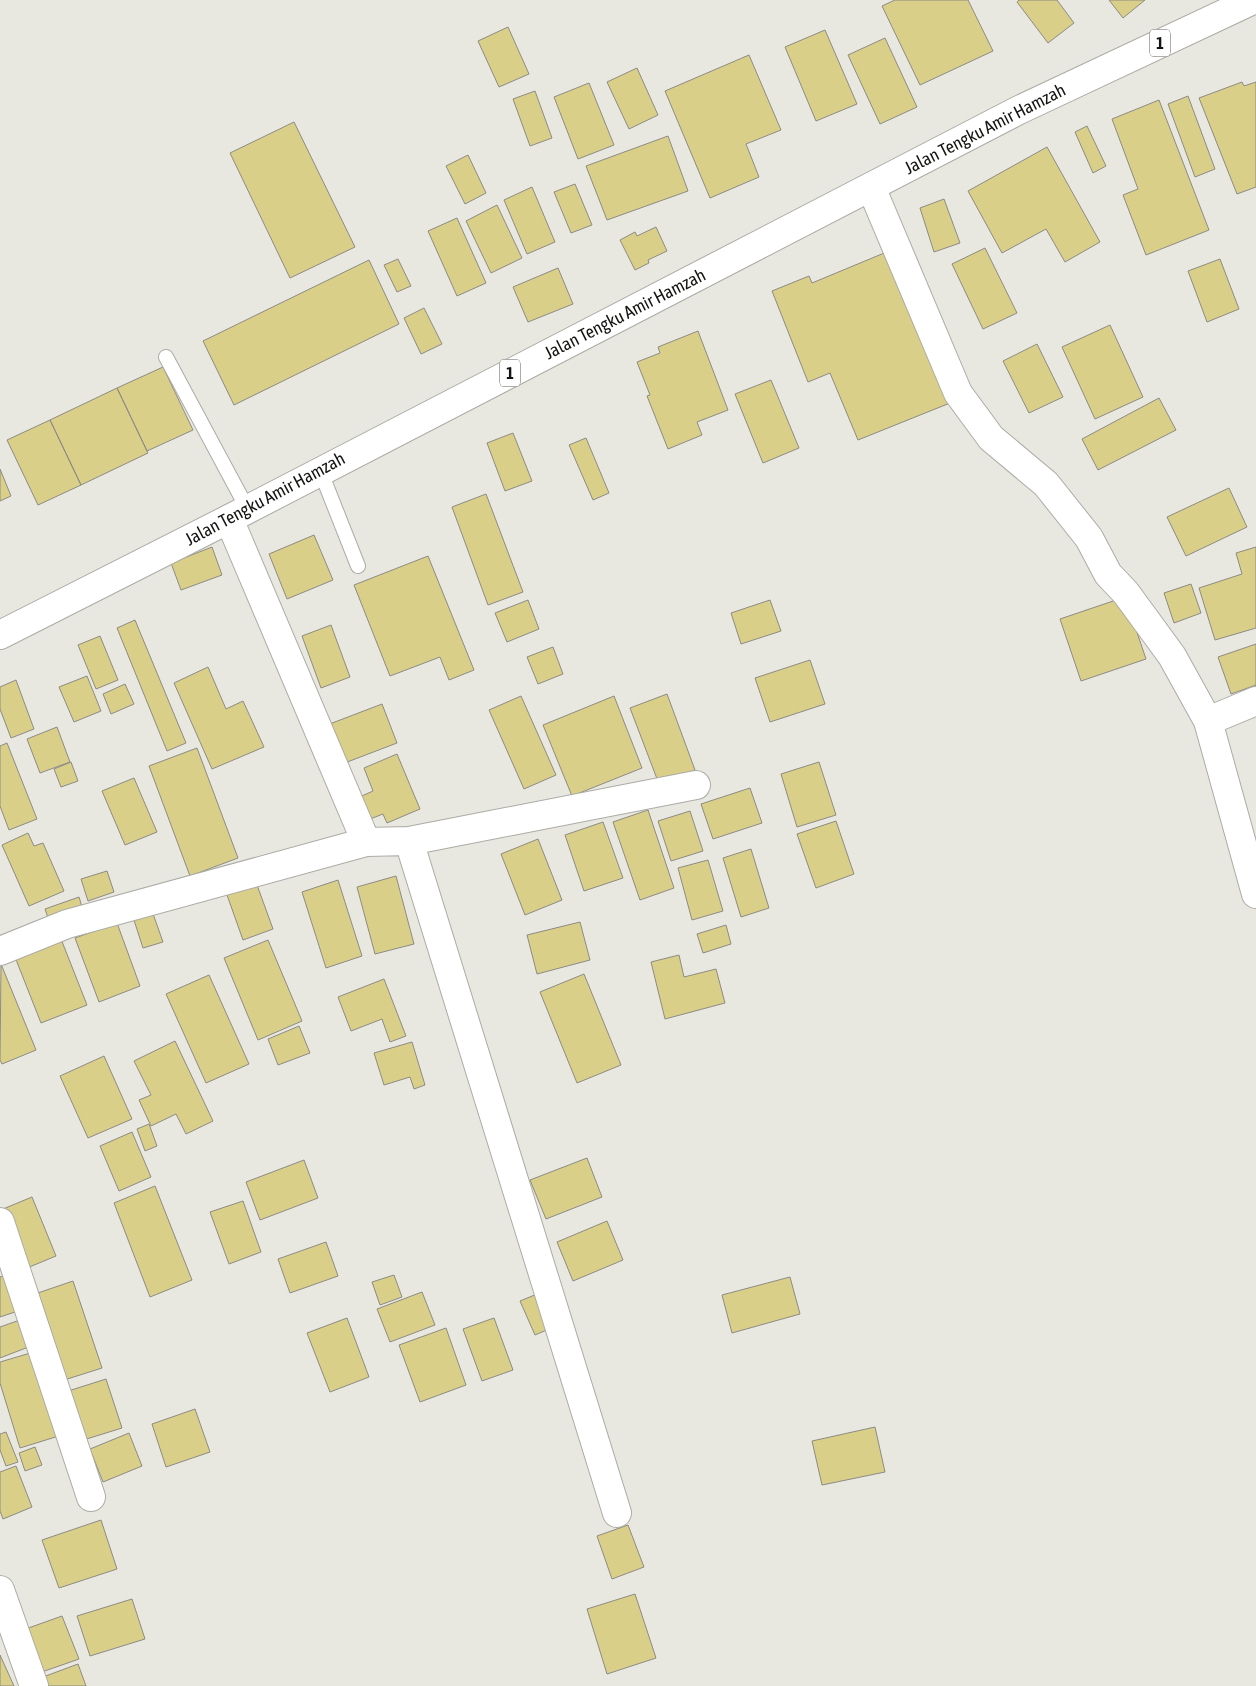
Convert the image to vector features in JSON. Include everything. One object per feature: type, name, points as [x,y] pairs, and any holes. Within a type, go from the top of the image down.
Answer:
[{"type":"main road","name":"Jalan Tengku Amir Hamzah","points":[[0,635],[1019,110],[1253,0]]},
{"type":"main road","points":[[871,187],[958,393],[991,438],[1046,484],[1089,538],[1108,574],[1126,593],[1172,656],[1208,721],[1256,894]]},
{"type":"main road","points":[[238,513],[366,842]]},
{"type":"main road","points":[[1208,721],[1256,701]]},
{"type":"main road","points":[[0,951],[67,924],[366,842],[409,841],[696,786]]},
{"type":"main road","points":[[409,841],[617,1513]]},
{"type":"main road","points":[[0,1222],[91,1497]]},
{"type":"main road","points":[[0,1590],[34,1686]]},
{"type":"lane","points":[[166,357],[238,513]]},
{"type":"lane","points":[[320,470],[358,566]]},
{"type":"building","points":[[895,0],[968,0],[993,51],[920,85],[882,6]]},
{"type":"building","points":[[1019,0],[1057,0],[1074,23],[1048,43],[1017,2]]},
{"type":"building","points":[[1109,0],[1145,0],[1123,18]]},
{"type":"building","points":[[508,27],[529,74],[499,87],[478,41]]},
{"type":"building","points":[[825,30],[857,104],[816,121],[785,47]]},
{"type":"building","points":[[885,38],[917,107],[880,124],[848,55]]},
{"type":"building","points":[[749,55],[781,130],[746,144],[759,177],[710,198],[665,91]]},
{"type":"building","points":[[637,68],[658,115],[629,129],[607,82]]},
{"type":"building","points":[[1242,82],[1244,86],[1256,82],[1256,187],[1237,194],[1199,98]]},
{"type":"building","points":[[589,83],[614,145],[578,159],[554,97]]},
{"type":"building","points":[[535,91],[552,138],[530,146],[513,99]]},
{"type":"building","points":[[1188,96],[1215,169],[1195,177],[1168,104]]},
{"type":"building","points":[[1159,100],[1209,230],[1146,255],[1123,195],[1138,189],[1112,119]]},
{"type":"building","points":[[294,122],[355,247],[290,278],[230,153]]},
{"type":"building","points":[[1087,126],[1106,166],[1093,173],[1075,132]]},
{"type":"building","points":[[668,136],[688,191],[607,220],[586,166]]},
{"type":"building","points":[[1047,147],[1100,242],[1065,262],[1046,229],[1002,253],[968,191]]},
{"type":"building","points":[[468,155],[486,193],[465,204],[446,166]]},
{"type":"building","points":[[575,184],[592,225],[571,233],[554,192]]},
{"type":"building","points":[[532,187],[555,242],[527,254],[504,200]]},
{"type":"building","points":[[944,199],[960,243],[934,252],[920,208]]},
{"type":"building","points":[[497,205],[522,258],[491,273],[466,221]]},
{"type":"building","points":[[457,218],[486,283],[457,296],[428,231]]},
{"type":"building","points":[[656,227],[667,251],[648,260],[649,263],[635,270],[620,240],[635,232],[637,236]]},
{"type":"building","points":[[985,248],[1017,313],[983,329],[952,264]]},
{"type":"building","points":[[889,251],[950,403],[858,440],[830,373],[808,382],[772,291],[809,276],[812,283]]},
{"type":"building","points":[[398,259],[411,286],[397,292],[384,265]]},
{"type":"building","points":[[1220,259],[1239,309],[1207,322],[1188,271]]},
{"type":"building","points":[[369,260],[399,324],[234,405],[203,341]]},
{"type":"building","points":[[558,268],[573,304],[528,322],[513,287]]},
{"type":"building","points":[[424,308],[442,344],[421,354],[404,318]]},
{"type":"building","points":[[1110,325],[1143,397],[1095,419],[1062,347]]},
{"type":"building","points":[[698,331],[728,410],[697,422],[702,435],[668,449],[647,396],[650,395],[637,362],[660,353],[658,347]]},
{"type":"building","points":[[1037,344],[1063,397],[1029,413],[1003,361]]},
{"type":"building","points":[[163,367],[193,430],[147,451],[117,388]]},
{"type":"building","points":[[771,380],[799,448],[763,463],[735,394]]},
{"type":"building","points":[[117,388],[148,453],[81,485],[50,420]]},
{"type":"building","points":[[1159,398],[1176,430],[1098,470],[1082,439]]},
{"type":"building","points":[[50,420],[81,485],[38,505],[7,440]]},
{"type":"building","points":[[513,433],[532,481],[505,491],[487,443]]},
{"type":"building","points":[[586,438],[609,493],[593,500],[569,445]]},
{"type":"building","points":[[0,469],[11,496],[0,501]]},
{"type":"building","points":[[1229,488],[1247,527],[1186,556],[1167,517]]},
{"type":"building","points":[[486,494],[523,592],[488,605],[452,507]]},
{"type":"building","points":[[314,535],[333,580],[287,599],[269,554]]},
{"type":"building","points":[[212,547],[222,575],[181,590],[171,563]]},
{"type":"building","points":[[1256,547],[1256,628],[1215,640],[1199,588],[1242,574],[1236,553]]},
{"type":"building","points":[[428,556],[474,670],[449,680],[440,657],[390,676],[354,585]]},
{"type":"building","points":[[1191,584],[1201,613],[1174,623],[1164,593]]},
{"type":"building","points":[[1125,597],[1146,659],[1081,681],[1060,619]]},
{"type":"building","points":[[528,600],[539,629],[507,642],[495,613]]},
{"type":"building","points":[[770,600],[781,631],[741,644],[731,613]]},
{"type":"building","points":[[135,620],[186,743],[167,751],[117,628]]},
{"type":"building","points":[[331,625],[350,677],[321,688],[302,636]]},
{"type":"building","points":[[100,636],[118,680],[96,689],[78,645]]},
{"type":"building","points":[[1256,644],[1256,685],[1231,694],[1218,657]]},
{"type":"building","points":[[553,647],[563,674],[538,684],[527,657]]},
{"type":"building","points":[[810,660],[825,704],[770,722],[755,678]]},
{"type":"building","points":[[208,667],[226,709],[243,701],[264,747],[212,769],[174,683]]},
{"type":"building","points":[[87,676],[101,711],[74,722],[59,687]]},
{"type":"building","points":[[16,680],[34,729],[11,738],[0,709],[0,687]]},
{"type":"building","points":[[125,684],[134,704],[111,714],[103,694]]},
{"type":"building","points":[[667,694],[695,770],[659,784],[630,708]]},
{"type":"building","points":[[521,696],[556,775],[524,789],[489,710]]},
{"type":"building","points":[[614,696],[642,768],[572,796],[543,725]]},
{"type":"building","points":[[382,704],[397,743],[342,764],[327,725]]},
{"type":"building","points":[[57,727],[70,762],[40,773],[27,739]]},
{"type":"building","points":[[7,743],[37,819],[9,830],[0,806],[0,746]]},
{"type":"building","points":[[197,748],[238,858],[190,876],[149,766]]},
{"type":"building","points":[[397,754],[420,809],[387,823],[383,814],[365,821],[355,799],[373,791],[364,768]]},
{"type":"building","points":[[71,762],[78,781],[61,787],[54,769]]},
{"type":"building","points":[[819,762],[836,815],[797,827],[781,774]]},
{"type":"building","points":[[134,778],[157,832],[125,845],[102,791]]},
{"type":"building","points":[[750,788],[762,823],[713,839],[701,804]]},
{"type":"building","points":[[648,810],[674,888],[640,900],[613,822]]},
{"type":"building","points":[[690,811],[703,851],[671,861],[658,821]]},
{"type":"building","points":[[836,821],[854,874],[816,888],[797,834]]},
{"type":"building","points":[[603,822],[623,878],[584,891],[565,835]]},
{"type":"building","points":[[28,833],[34,846],[43,843],[64,891],[29,906],[2,845]]},
{"type":"building","points":[[538,839],[562,900],[525,915],[501,854]]},
{"type":"building","points":[[751,849],[769,908],[741,917],[723,858]]},
{"type":"building","points":[[708,860],[723,911],[692,920],[678,868]]},
{"type":"building","points":[[107,871],[114,892],[88,901],[81,879]]},
{"type":"building","points":[[396,876],[414,944],[375,954],[357,887]]},
{"type":"building","points":[[338,880],[362,956],[326,968],[302,892]]},
{"type":"building","points":[[257,885],[273,929],[243,940],[227,895]]},
{"type":"building","points":[[79,897],[83,910],[49,921],[45,909]]},
{"type":"building","points":[[152,911],[163,942],[143,948],[133,917]]},
{"type":"building","points":[[580,922],[590,960],[537,974],[527,935]]},
{"type":"building","points":[[117,923],[140,986],[99,1002],[75,938]]},
{"type":"building","points":[[726,925],[731,944],[703,953],[697,934]]},
{"type":"building","points":[[61,939],[87,1005],[41,1023],[15,957]]},
{"type":"building","points":[[268,940],[302,1021],[258,1040],[224,958]]},
{"type":"building","points":[[679,955],[684,977],[716,969],[725,1003],[665,1019],[651,962]]},
{"type":"building","points":[[1,964],[36,1050],[2,1064],[0,1060]]},
{"type":"building","points":[[584,974],[621,1065],[577,1083],[540,992]]},
{"type":"building","points":[[209,975],[249,1064],[206,1083],[166,994]]},
{"type":"building","points":[[384,979],[406,1036],[390,1042],[382,1019],[351,1031],[338,997]]},
{"type":"building","points":[[299,1026],[310,1053],[278,1065],[268,1039]]},
{"type":"building","points":[[175,1041],[213,1121],[186,1134],[176,1114],[151,1126],[139,1100],[151,1095],[134,1061]]},
{"type":"building","points":[[412,1042],[425,1085],[414,1089],[410,1077],[384,1085],[374,1053]]},
{"type":"building","points":[[104,1056],[132,1119],[88,1138],[60,1076]]},
{"type":"building","points":[[149,1124],[157,1146],[145,1151],[137,1129]]},
{"type":"building","points":[[132,1132],[151,1177],[119,1191],[100,1146]]},
{"type":"building","points":[[587,1158],[602,1197],[546,1219],[530,1180]]},
{"type":"building","points":[[304,1160],[318,1198],[260,1220],[246,1182]]},
{"type":"building","points":[[155,1186],[192,1280],[150,1297],[114,1203]]},
{"type":"building","points":[[32,1197],[56,1256],[27,1268],[3,1209]]},
{"type":"building","points":[[243,1201],[261,1252],[229,1264],[210,1212]]},
{"type":"building","points":[[607,1221],[623,1260],[573,1281],[557,1242]]},
{"type":"building","points":[[326,1242],[338,1276],[290,1293],[278,1259]]},
{"type":"building","points":[[9,1274],[21,1310],[0,1317],[0,1277]]},
{"type":"building","points":[[394,1275],[402,1297],[380,1305],[372,1282]]},
{"type":"building","points":[[790,1277],[800,1314],[732,1333],[722,1295]]},
{"type":"building","points":[[73,1281],[102,1368],[61,1381],[32,1295]]},
{"type":"building","points":[[422,1292],[435,1325],[390,1342],[377,1309]]},
{"type":"building","points":[[542,1292],[556,1326],[535,1335],[520,1301]]},
{"type":"building","points":[[347,1318],[369,1377],[330,1392],[307,1333]]},
{"type":"building","points":[[494,1318],[513,1370],[482,1381],[463,1329]]},
{"type":"building","points":[[20,1320],[31,1346],[0,1358],[0,1327]]},
{"type":"building","points":[[446,1328],[466,1385],[420,1402],[399,1345]]},
{"type":"building","points":[[37,1351],[62,1435],[20,1448],[0,1383],[0,1362]]},
{"type":"building","points":[[106,1379],[122,1428],[80,1441],[65,1392]]},
{"type":"building","points":[[195,1409],[210,1452],[166,1467],[152,1424]]},
{"type":"building","points":[[875,1427],[885,1472],[822,1485],[812,1441]]},
{"type":"building","points":[[6,1432],[18,1462],[6,1466],[0,1450],[0,1434]]},
{"type":"building","points":[[129,1433],[142,1466],[103,1482],[90,1449]]},
{"type":"building","points":[[35,1447],[42,1465],[25,1471],[19,1453]]},
{"type":"building","points":[[16,1466],[32,1507],[3,1519],[0,1511],[0,1472]]},
{"type":"building","points":[[101,1520],[117,1569],[59,1588],[42,1540]]},
{"type":"building","points":[[628,1525],[644,1567],[612,1579],[597,1536]]},
{"type":"building","points":[[635,1594],[656,1658],[607,1674],[587,1609]]},
{"type":"building","points":[[132,1599],[145,1639],[90,1656],[77,1616]]},
{"type":"building","points":[[62,1616],[79,1659],[36,1674],[20,1631]]},
{"type":"building","points":[[0,1655],[14,1686],[0,1686]]},
{"type":"building","points":[[78,1664],[86,1686],[37,1686],[35,1680]]}]
